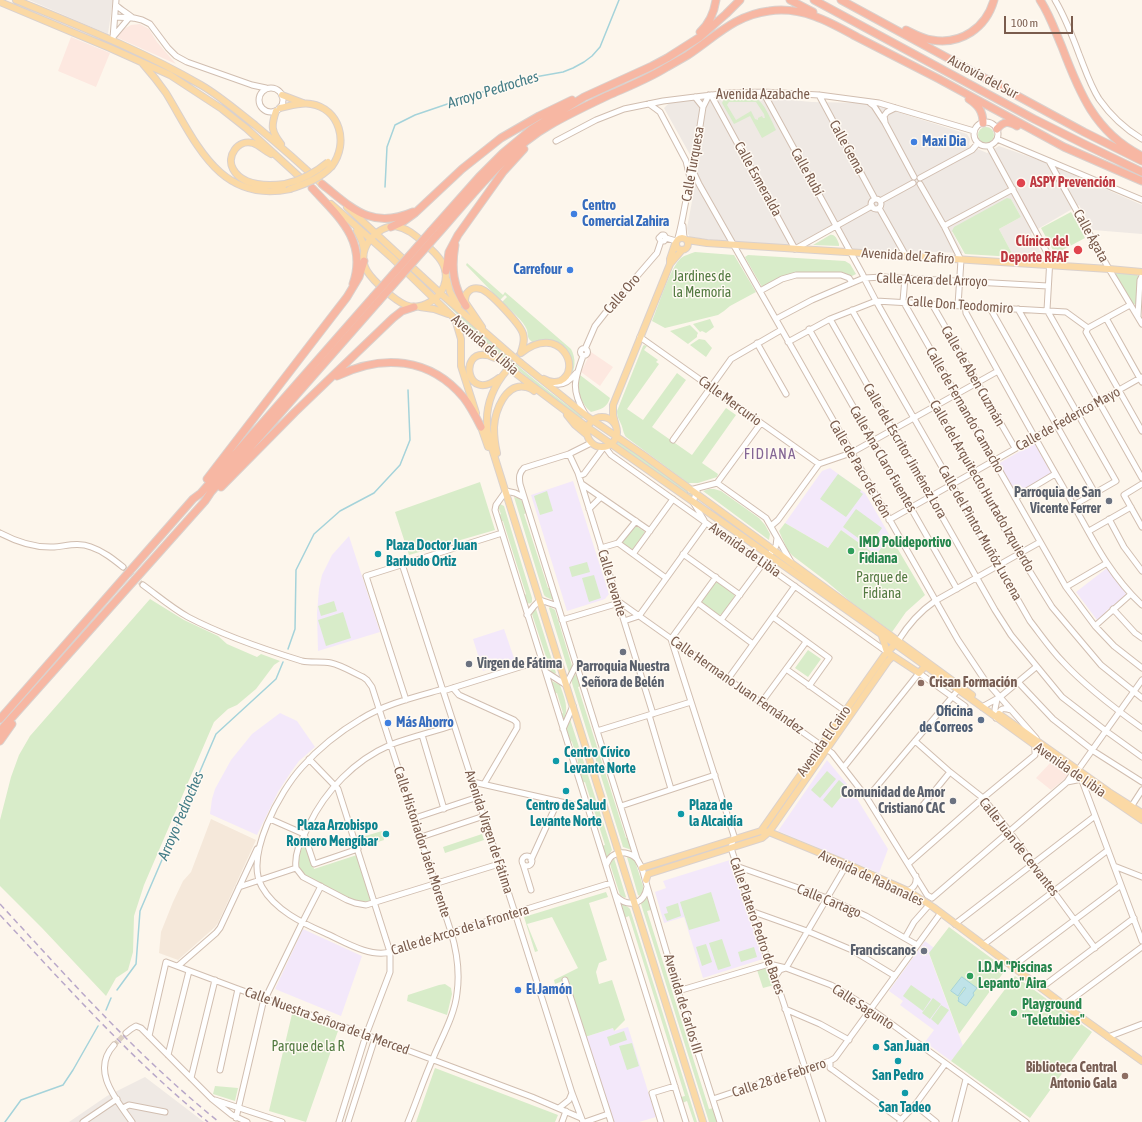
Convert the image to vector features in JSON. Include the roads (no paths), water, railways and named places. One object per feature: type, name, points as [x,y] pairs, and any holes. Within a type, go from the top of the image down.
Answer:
[{"type":"highway","points":[[691,42],[710,21],[713,15],[716,0]]},
{"type":"highway","points":[[434,234],[479,177],[503,153],[537,126],[584,97],[667,58],[700,37],[740,0]]},
{"type":"highway","points":[[0,719],[193,499],[434,234],[502,162],[538,132],[551,124],[596,101],[647,78],[680,58],[716,29],[746,0]]},
{"type":"highway","points":[[790,0],[1064,147]]},
{"type":"highway","name":"Autovía del Sur","points":[[814,0],[1034,119],[1086,146],[1142,172]]},
{"type":"highway","name":"Autovía del Sur","points":[[841,0],[1084,132],[1142,161]]},
{"type":"highway","points":[[892,28],[904,30],[932,40],[950,40],[960,38],[974,30],[986,19],[994,0]]},
{"type":"highway","points":[[1040,0],[1054,26],[1082,97],[1099,123],[1115,139],[1142,156]]},
{"type":"highway","points":[[680,58],[687,55],[730,24],[749,16],[770,11],[795,11],[807,14],[830,22],[857,37]]},
{"type":"highway","points":[[939,79],[975,103],[983,116],[982,123]]},
{"type":"highway","points":[[391,227],[406,220],[420,209],[462,169],[501,138],[523,124],[545,113],[576,98],[584,97]]},
{"type":"highway","points":[[446,273],[449,252],[458,235],[503,172],[530,144],[558,121]]},
{"type":"highway","points":[[997,129],[1001,125],[1010,122],[1029,132],[1142,181]]},
{"type":"highway","points":[[322,184],[352,208],[370,217],[381,219],[395,218],[420,209]]},
{"type":"highway","points":[[312,188],[344,223],[354,243],[356,270],[354,281],[347,297]]},
{"type":"highway","points":[[458,235],[453,254],[453,273],[457,290],[466,306]]},
{"type":"highway","points":[[193,499],[347,297],[359,277],[364,258]]},
{"type":"highway","points":[[0,731],[205,501],[376,299]]},
{"type":"highway","points":[[205,501],[214,494],[295,412],[393,318],[402,311],[416,307]]},
{"type":"highway","points":[[331,378],[355,368],[376,362],[396,362],[414,365],[431,372],[453,386],[469,405],[481,427]]},
{"type":"highway","points":[[0,741],[33,700],[37,691]]},
{"type":"main road","points":[[16,0],[112,39],[202,85],[223,99],[286,152]]},
{"type":"main road","points":[[0,2],[80,34],[170,75],[222,109],[347,219],[361,237],[366,269],[370,276],[393,298],[401,303],[434,310],[453,317],[460,333],[462,370],[496,472],[502,480]]},
{"type":"main road","points":[[140,62],[165,91],[194,142],[213,167],[226,178],[241,186],[257,190],[267,192],[290,189],[313,180],[327,171],[340,148],[341,139],[339,128],[332,116],[318,106],[304,104],[282,95]]},
{"type":"main road","points":[[286,152],[275,137],[272,125],[278,110],[304,104]]},
{"type":"main road","points":[[278,157],[266,152],[253,143],[245,143],[235,148],[232,154],[231,163],[232,168],[239,176],[265,185],[284,184],[296,181],[309,176],[330,164]]},
{"type":"main road","name":"Avenida de Libia","points":[[286,152],[463,314],[521,363],[586,415],[696,494],[771,553],[882,636],[896,643]]},
{"type":"main road","name":"Avenida de Libia","points":[[347,219],[391,257],[453,317],[514,372],[588,427],[607,446],[771,553],[791,563],[896,643],[997,716],[1074,770],[1142,813]]},
{"type":"main road","points":[[364,258],[367,244],[383,229],[391,227],[402,228],[415,235],[438,256],[443,264],[452,298],[463,314]]},
{"type":"main road","points":[[680,240],[677,248],[685,249]]},
{"type":"main road","points":[[670,264],[688,244],[680,240]]},
{"type":"main road","points":[[561,408],[575,425],[587,435],[591,442],[598,446],[607,446],[617,436],[618,431],[613,416],[613,406],[670,264],[670,259],[680,240]]},
{"type":"main road","name":"Avenida del Zafiro","points":[[680,240],[734,245],[1142,272]]},
{"type":"main road","name":"Avenida del Zafiro","points":[[685,249],[707,243]]},
{"type":"main road","points":[[416,307],[425,305],[440,293],[443,288],[446,273]]},
{"type":"main road","points":[[490,336],[466,306],[465,296],[472,289],[480,289],[489,294],[521,328],[524,339],[520,353],[532,346],[546,342],[558,346],[567,355],[569,362],[567,373],[564,378],[559,381],[549,382],[536,375]]},
{"type":"main road","points":[[502,361],[486,355],[480,355],[472,360],[469,367],[472,380],[481,385],[488,384],[507,370]]},
{"type":"main road","points":[[502,375],[491,396],[487,418],[488,434],[502,480]]},
{"type":"main road","points":[[496,462],[498,456],[495,442],[494,424],[498,409],[506,395],[515,388],[523,387],[545,396]]},
{"type":"main road","points":[[587,435],[588,427],[593,420],[613,406]]},
{"type":"main road","points":[[599,417],[607,417],[611,419],[616,426]]},
{"type":"main road","name":"Avenida de Carlos III","points":[[502,480],[703,1122]]},
{"type":"main road","points":[[882,636],[887,652],[896,643]]},
{"type":"main road","name":"Avenida de Libia","points":[[887,652],[919,673]]},
{"type":"main road","name":"Avenida El Cairo","points":[[646,883],[648,874],[762,838],[769,832],[824,747],[845,711],[887,652]]},
{"type":"main road","name":"Avenida El Cairo","points":[[761,831],[893,656]]},
{"type":"main road","points":[[919,673],[926,665]]},
{"type":"main road","name":"Avenida de Libia","points":[[926,665],[958,690],[984,706]]},
{"type":"main road","name":"Avenida de Libia","points":[[1074,770],[1082,779],[1142,820]]},
{"type":"main road","points":[[642,868],[761,831],[769,832]]},
{"type":"main road","name":"Avenida de Rabanales","points":[[769,832],[847,864],[908,892],[931,906],[1142,1061]]},
{"type":"street","points":[[1055,0],[1068,26],[1088,78],[1100,99],[1120,123],[1142,139]]},
{"type":"street","points":[[112,39],[116,17],[116,2]]},
{"type":"street","points":[[116,2],[120,10],[125,11],[131,18]]},
{"type":"street","points":[[116,17],[142,20],[150,24],[168,48],[176,56],[187,62],[252,85],[275,88],[282,95],[283,102],[278,110],[269,112],[262,109],[258,102],[259,94],[266,88]]},
{"type":"street","points":[[112,39],[131,18]]},
{"type":"street","points":[[252,85],[259,94]]},
{"type":"street","name":"Avenida Azabache","points":[[556,141],[596,120],[624,109],[663,101],[710,95],[763,92],[819,95],[879,103],[974,131]]},
{"type":"street","name":"Calle Rubí","points":[[763,92],[851,252]]},
{"type":"street","points":[[720,110],[718,102],[719,99],[725,94]]},
{"type":"street","name":"Calle Turquesa","points":[[680,240],[703,107],[710,95]]},
{"type":"street","name":"Calle Esmeralda","points":[[710,95],[720,110],[796,249]]},
{"type":"street","name":"Calle Gema","points":[[819,95],[878,200]]},
{"type":"street","name":"Calle Turquesa","points":[[695,97],[703,107]]},
{"type":"street","points":[[660,112],[663,101]]},
{"type":"street","points":[[868,102],[874,106],[885,123],[944,226],[961,260],[958,305]]},
{"type":"street","points":[[648,104],[660,112],[683,154],[690,178]]},
{"type":"street","points":[[885,123],[884,116],[887,112],[895,108]]},
{"type":"street","points":[[986,122],[992,124],[997,129],[997,140],[989,146],[981,145],[974,138],[974,131],[977,126],[982,123],[986,122]]},
{"type":"street","points":[[997,140],[1142,200]]},
{"type":"street","points":[[872,206],[871,202],[913,183],[916,185],[918,180],[972,150],[978,143]]},
{"type":"street","points":[[989,146],[1050,258],[1047,310],[1142,478]]},
{"type":"street","points":[[683,154],[690,153],[696,149]]},
{"type":"street","name":"Calle Ágata","points":[[1049,161],[1109,269],[1142,324]]},
{"type":"street","name":"Calle de Paco de León","points":[[693,171],[781,330],[954,633],[998,698],[1012,710],[1038,744]]},
{"type":"street","points":[[689,185],[693,183],[699,184]]},
{"type":"street","points":[[944,226],[1013,189]]},
{"type":"street","points":[[878,200],[881,204],[879,208],[906,256]]},
{"type":"street","points":[[796,249],[872,206]]},
{"type":"street","points":[[872,206],[875,209],[879,208]]},
{"type":"street","name":"Calle Oro","points":[[578,369],[583,356],[588,353],[585,349],[595,326],[606,312],[657,254],[664,240],[680,240]]},
{"type":"street","name":"Calle del Arquitecto Hurtado Izquierdo","points":[[851,252],[876,301],[935,406],[1019,553],[1052,607],[1101,665],[1142,698]]},
{"type":"street","points":[[760,291],[782,279],[796,275],[841,275],[849,278],[852,283]]},
{"type":"street","points":[[1138,316],[1140,280],[1142,276]]},
{"type":"street","name":"Calle Acera del Arroyo","points":[[776,319],[812,300],[864,278],[883,277],[1048,286]]},
{"type":"street","points":[[903,301],[905,278]]},
{"type":"street","name":"Calle Don Teodomiro","points":[[788,342],[809,329],[830,319],[876,301],[903,301],[1066,312],[1088,328]]},
{"type":"street","name":"Calle de Fernando Camacho","points":[[903,301],[1066,587],[1095,626],[1114,646],[1142,668]]},
{"type":"street","name":"Calle de Aben Cuzmán","points":[[932,304],[1015,448]]},
{"type":"street","points":[[1130,305],[1088,328],[1086,332],[1142,431]]},
{"type":"street","points":[[965,306],[966,313],[998,371],[1036,437],[1055,474],[1107,563],[1131,594],[1142,605]]},
{"type":"street","points":[[990,308],[1095,493]]},
{"type":"street","points":[[1018,309],[1116,481],[1074,505]]},
{"type":"street","name":"Calle del Pintor Muñóz Lucena","points":[[852,310],[1030,621],[1062,661],[1079,679],[1119,712],[1142,728]]},
{"type":"street","points":[[1106,318],[1141,379]]},
{"type":"street","name":"Calle del Escritor Jiménez Lora","points":[[830,319],[1011,635],[1062,697],[1142,757]]},
{"type":"street","name":"Calle Ana Claro Fuentes","points":[[809,329],[957,589]]},
{"type":"street","points":[[673,440],[731,360],[757,343],[781,330]]},
{"type":"street","name":"Calle Mercurio","points":[[640,337],[819,464]]},
{"type":"street","points":[[757,343],[786,394]]},
{"type":"street","points":[[549,382],[559,384],[567,382],[572,378],[578,369]]},
{"type":"street","points":[[578,369],[575,391],[586,415]]},
{"type":"street","points":[[771,526],[778,520],[819,464],[851,453],[998,371]]},
{"type":"street","name":"Calle de Federico Mayo","points":[[889,520],[1015,448],[1141,379]]},
{"type":"street","points":[[690,490],[718,482],[761,423]]},
{"type":"street","name":"Avenida de Carlos III","points":[[591,442],[569,454],[524,468],[519,476],[520,484],[576,665],[642,868],[678,991],[720,1122]]},
{"type":"street","points":[[579,476],[584,474],[607,446]]},
{"type":"street","name":"Avenida de Libia","points":[[607,446],[611,455],[887,652]]},
{"type":"street","name":"Calle Levante","points":[[569,454],[582,484],[618,602],[651,714],[671,789]]},
{"type":"street","points":[[1015,498],[1055,474]]},
{"type":"street","name":"Avenida de Libia","points":[[718,482],[766,518],[791,563]]},
{"type":"street","points":[[582,484],[650,531]]},
{"type":"street","points":[[1142,484],[1124,495],[1142,527]]},
{"type":"street","points":[[624,622],[639,616],[706,522],[694,502],[698,487]]},
{"type":"street","points":[[524,497],[515,493],[506,492],[494,510],[686,1122]]},
{"type":"street","points":[[589,508],[601,497]]},
{"type":"street","points":[[633,554],[673,499]]},
{"type":"street","points":[[1089,531],[1131,507]]},
{"type":"street","points":[[1109,519],[1124,547],[1142,571]]},
{"type":"street","points":[[601,548],[618,543],[636,521]]},
{"type":"street","points":[[0,533],[31,546],[54,547],[77,544],[90,546],[101,550],[123,567]]},
{"type":"street","points":[[406,700],[366,576],[502,533]]},
{"type":"street","name":"Avenida de Libia","points":[[771,553],[776,546],[777,537]]},
{"type":"street","points":[[896,643],[917,616],[936,601],[1040,542]]},
{"type":"street","points":[[618,543],[666,578]]},
{"type":"street","points":[[721,620],[771,553]]},
{"type":"street","points":[[683,554],[740,594]]},
{"type":"street","points":[[1066,587],[1107,563]]},
{"type":"street","name":"Avenida Virgen de Fátima","points":[[402,564],[572,1093],[583,1121]]},
{"type":"street","points":[[671,639],[716,577]]},
{"type":"street","name":"Calle Historiador Jaén Morente","points":[[144,585],[176,609],[207,626],[245,642],[296,660],[308,663],[326,662],[334,664],[367,680],[372,687],[436,883],[456,950],[457,960],[458,991],[454,1007],[408,1122]]},
{"type":"street","points":[[728,679],[795,586]]},
{"type":"street","points":[[1095,626],[1131,594]]},
{"type":"street","points":[[527,615],[540,600],[558,606]]},
{"type":"street","points":[[562,620],[618,602]]},
{"type":"street","name":"Calle Hermano Juan Fernández","points":[[618,602],[832,753],[867,798],[927,894],[932,898]]},
{"type":"street","points":[[698,603],[753,644]]},
{"type":"street","points":[[1113,609],[1135,633],[1142,638]]},
{"type":"street","points":[[773,617],[829,658],[809,686]]},
{"type":"street","name":"Calle Platero Pedro de Bares","points":[[671,639],[734,836],[731,848],[736,866],[775,977],[822,1122]]},
{"type":"street","points":[[761,702],[806,642]]},
{"type":"street","points":[[677,656],[688,650]]},
{"type":"street","name":"Calle de Arcos de la Frontera","points":[[542,660],[454,688],[406,700],[364,717],[342,732],[309,759],[293,778],[280,799],[260,842],[257,865],[259,880],[266,893],[274,902],[302,923],[363,950],[382,954],[611,883]]},
{"type":"street","points":[[546,672],[566,685],[576,665]]},
{"type":"street","points":[[984,706],[998,698],[1036,667]]},
{"type":"street","points":[[786,669],[845,711]]},
{"type":"street","points":[[844,767],[919,673]]},
{"type":"street","name":"Avenida de Libia","points":[[919,673],[965,706]]},
{"type":"street","points":[[905,938],[914,922],[931,906],[932,898],[1067,782],[1074,770],[1092,751],[1142,680]]},
{"type":"street","points":[[1018,682],[1053,719],[1092,751],[1142,782]]},
{"type":"street","points":[[454,688],[459,695],[514,720],[517,723],[517,728],[484,784]]},
{"type":"street","points":[[867,798],[958,690]]},
{"type":"street","points":[[997,716],[998,698]]},
{"type":"street","points":[[597,730],[691,702]]},
{"type":"street","points":[[563,728],[573,706]]},
{"type":"street","points":[[997,716],[999,712],[1005,708],[1012,710]]},
{"type":"street","points":[[454,725],[391,745],[358,764],[341,779],[320,804],[304,834],[297,850],[296,868],[303,877],[347,900],[366,905],[499,864]]},
{"type":"street","points":[[422,735],[444,808]]},
{"type":"street","name":"Calle Juan de Cervantes","points":[[915,741],[950,772],[983,798],[1095,948]]},
{"type":"street","points":[[909,863],[1035,755],[1038,744]]},
{"type":"street","points":[[309,759],[338,789],[390,952],[390,972],[366,1035],[339,1122]]},
{"type":"street","points":[[919,810],[950,772]]},
{"type":"street","points":[[621,806],[715,775]]},
{"type":"street","points":[[1067,782],[1082,779],[1142,941]]},
{"type":"street","points":[[473,782],[588,808]]},
{"type":"street","points":[[1131,807],[1142,790]]},
{"type":"street","points":[[415,818],[478,797]]},
{"type":"street","points":[[531,890],[524,864],[526,866],[530,865],[558,802]]},
{"type":"street","points":[[421,837],[484,816]]},
{"type":"street","points":[[955,924],[1095,816]]},
{"type":"street","points":[[270,819],[304,834],[314,864],[358,850]]},
{"type":"street","points":[[178,966],[220,928],[260,842]]},
{"type":"street","points":[[983,945],[1108,850]]},
{"type":"street","points":[[606,865],[613,855],[619,853],[629,854],[638,859]]},
{"type":"street","points":[[775,977],[780,970],[786,968],[847,864]]},
{"type":"street","name":"Calle Cartago","points":[[736,866],[827,898],[866,916],[917,944]]},
{"type":"street","points":[[1114,866],[1142,877]]},
{"type":"street","points":[[239,887],[296,868]]},
{"type":"street","points":[[908,892],[917,881],[916,875]]},
{"type":"street","points":[[615,895],[621,901],[630,904],[634,903],[644,897],[646,893],[646,883]]},
{"type":"street","points":[[1012,966],[1121,885]]},
{"type":"street","points":[[236,1118],[265,999],[321,886]]},
{"type":"street","points":[[751,911],[807,931],[852,950],[895,976]]},
{"type":"street","name":"Calle 28 de Febrero","points":[[713,1099],[830,1061],[835,1058],[940,914]]},
{"type":"street","points":[[1041,988],[1134,918]]},
{"type":"street","points":[[1064,1005],[1142,946]]},
{"type":"street","name":"Calle Nuestra Señora de la Merced","points":[[148,1036],[166,962],[238,990],[375,1038],[559,1108],[583,1121]]},
{"type":"street","points":[[678,991],[770,964]]},
{"type":"street","name":"Calle Sagunto","points":[[770,964],[786,968],[831,985],[871,1009],[1026,1122]]},
{"type":"street","points":[[168,1055],[189,971]]},
{"type":"street","points":[[192,1078],[215,980]]},
{"type":"street","points":[[565,980],[611,1122]]},
{"type":"street","points":[[220,1070],[238,990]]},
{"type":"street","points":[[785,1009],[820,1024],[848,1040]]},
{"type":"street","points":[[1108,1037],[1142,1024]]},
{"type":"street","points":[[126,1033],[136,1026],[141,1028],[212,1099],[228,1113],[247,1122]]},
{"type":"street","points":[[348,1122],[375,1038]]},
{"type":"street","points":[[114,1045],[108,1054],[104,1065],[105,1077],[112,1091],[132,1122]]},
{"type":"street","points":[[830,1061],[830,1068],[900,1121],[915,1105],[945,1064]]},
{"type":"street","points":[[955,1122],[966,1079]]},
{"type":"street","points":[[661,1122],[652,1093],[675,1086]]},
{"type":"street","points":[[559,1108],[569,1100],[572,1093]]},
{"type":"street","points":[[83,1122],[117,1099]]},
{"type":"street","points":[[212,1099],[282,1122]]},
{"type":"street","points":[[123,1108],[129,1105],[165,1112]]},
{"type":"street","points":[[915,1105],[936,1122]]},
{"type":"street","points":[[562,1122],[566,1111]]},
{"type":"street","points":[[583,1121],[608,1114]]},
{"type":"water","points":[[962,977],[977,988],[966,1006],[958,1001],[958,998],[966,988],[964,987],[958,996],[951,991]]},
{"type":"waterway","name":"Arroyo Pedroches","points":[[385,187],[387,147],[395,125],[415,115],[518,80],[563,72],[584,62],[600,47],[619,0]]},
{"type":"waterway","name":"Arroyo Pedroches","points":[[288,649],[295,629],[296,570],[314,534],[340,511],[374,493],[400,465],[410,440],[408,390]]},
{"type":"waterway","name":"Arroyo Pedroches","points":[[117,990],[136,964],[140,911],[216,734],[276,679],[283,662]]},
{"type":"waterway","name":"Arroyo Pedroches","points":[[106,1010],[111,998]]},
{"type":"waterway","name":"Arroyo Pedroches","points":[[5,1122],[21,1100],[63,1085],[98,1026]]},
{"type":"tunnel","points":[[507,370],[519,354]]},
{"type":"tunnel","points":[[123,567],[143,585]]},
{"type":"tunnel","points":[[114,1045],[126,1033]]},
{"type":"railway","points":[[0,904],[105,1017],[160,1071],[219,1122]]},
{"type":"railway","points":[[0,915],[75,996],[126,1048],[153,1074],[208,1122]]},
{"type":"place","name":"Maxi Dia","points":[[914,142]]},
{"type":"place","name":"ASPY Prevención","points":[[1021,183]]},
{"type":"place","name":"Centro Comercial Zahira","points":[[574,214]]},
{"type":"place","name":"Clínica del Deporte RFAF","points":[[1078,250]]},
{"type":"place","name":"Carrefour","points":[[570,270]]},
{"type":"place","name":"Parroquia de San Vicente Ferrer","points":[[1109,501]]},
{"type":"place","name":"IMD Polideportivo Fidiana","points":[[851,551]]},
{"type":"place","name":"Plaza Doctor Juan Barbudo Ortiz","points":[[378,554]]},
{"type":"place","name":"Parroquia Nuestra Señora de Belén","points":[[623,652]]},
{"type":"place","name":"Virgen de Fátima","points":[[469,664]]},
{"type":"place","name":"Crisan Formación","points":[[921,683]]},
{"type":"place","name":"Oficina de Correos","points":[[981,720]]},
{"type":"place","name":"Más Ahorro","points":[[388,723]]},
{"type":"place","name":"Centro Cívico Levante Norte","points":[[556,761]]},
{"type":"place","name":"Centro de Salud Levante Norte","points":[[566,791]]},
{"type":"place","name":"Comunidad de Amor Cristiano CAC","points":[[953,801]]},
{"type":"place","name":"Plaza de la Alcaidía","points":[[681,814]]},
{"type":"place","name":"Plaza Arzobispo Romero Mengíbar","points":[[386,834]]},
{"type":"place","name":"Franciscanos","points":[[924,951]]},
{"type":"place","name":"I.D.M.\"Piscinas Lepanto\" Aira","points":[[970,976]]},
{"type":"place","name":"El Jamón","points":[[518,990]]},
{"type":"place","name":"Playground \"Teletubies\"","points":[[1014,1013]]},
{"type":"place","name":"San Juan","points":[[876,1047]]},
{"type":"place","name":"San Pedro","points":[[898,1061]]},
{"type":"place","name":"Biblioteca Central Antonio Gala","points":[[1125,1076]]},
{"type":"place","name":"San Tadeo","points":[[905,1093]]},
{"type":"district","name":"FIDIANA","points":[[770,454]]},
{"type":"park label","name":"Jardines de la Memoria","points":[[702,286]]},
{"type":"park label","name":"Parque de Fidiana","points":[[882,586]]},
{"type":"park label","name":"Parque de la R","points":[[308,1047]]}]
